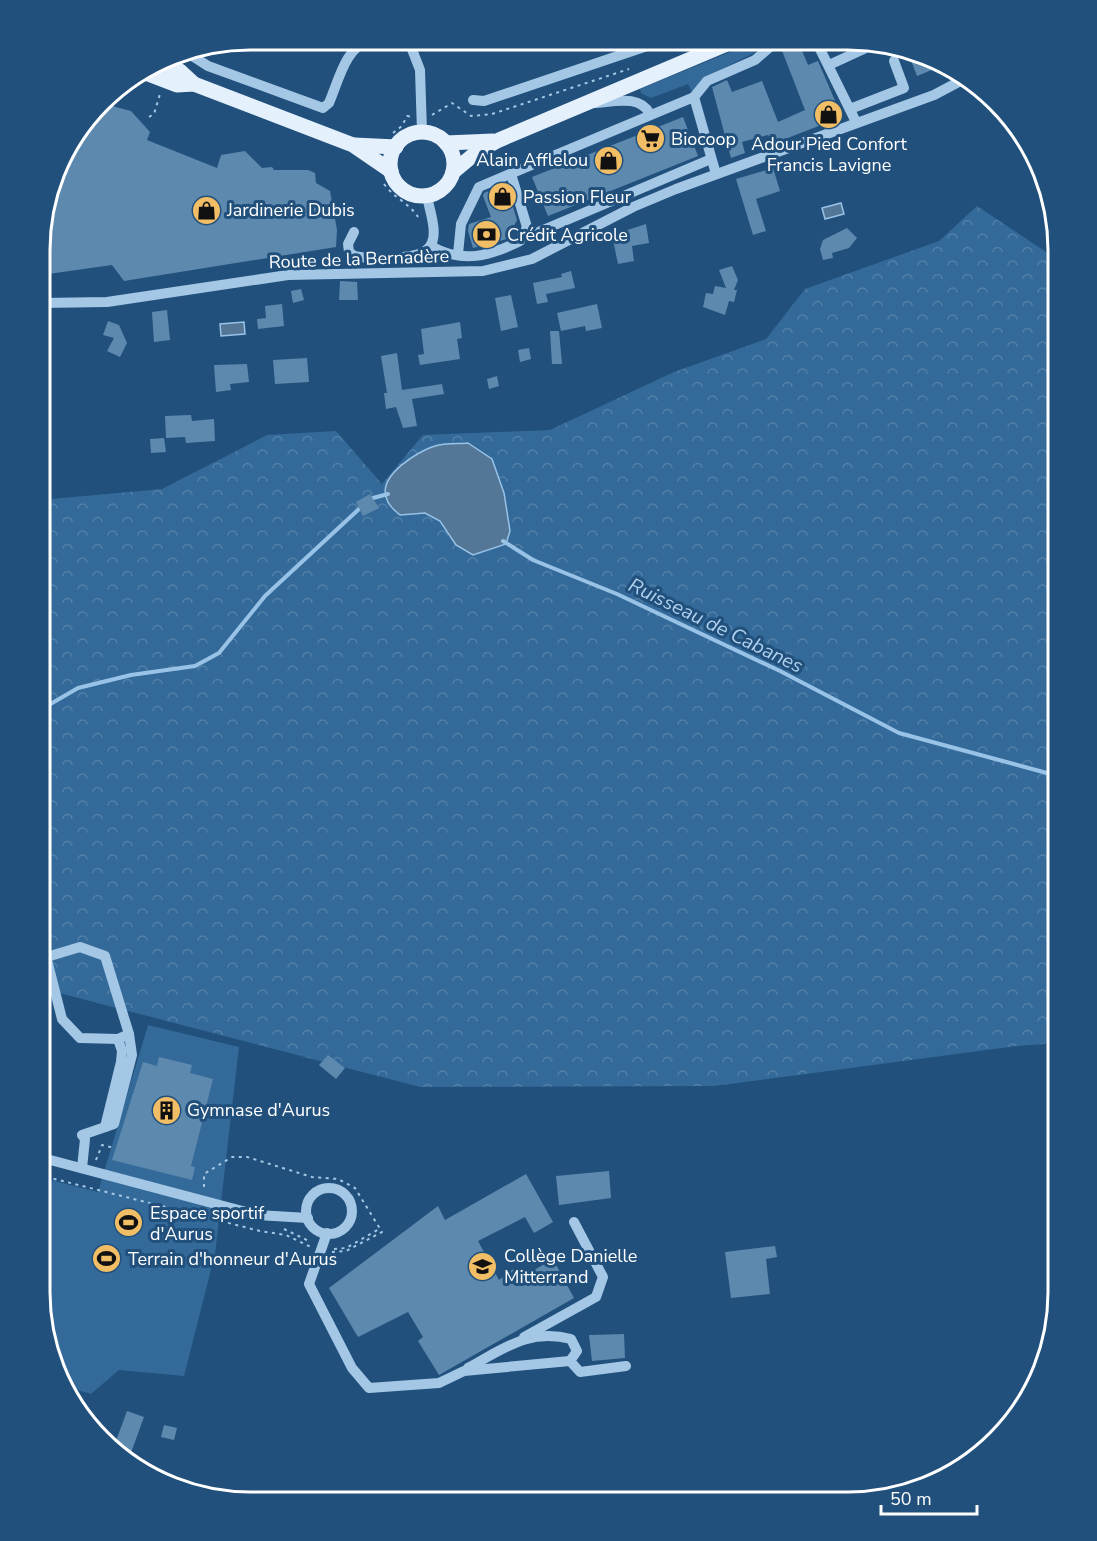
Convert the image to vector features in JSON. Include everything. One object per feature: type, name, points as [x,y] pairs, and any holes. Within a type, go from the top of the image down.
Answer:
[{"type":"main road","points":[[353,145],[408,193],[427,196],[444,188],[453,172],[477,152],[499,140],[713,50]]},
{"type":"main road","points":[[169,67],[180,71],[194,84],[353,145],[396,147]]},
{"type":"main road","points":[[151,75],[177,85],[194,84]]},
{"type":"main road","points":[[387,177],[392,154],[396,147],[421,125],[446,143],[452,152],[453,172]]},
{"type":"main road","points":[[446,143],[499,140]]},
{"type":"street","points":[[194,57],[208,66],[323,108],[329,103],[351,50]]},
{"type":"street","points":[[412,50],[420,70],[421,125]]},
{"type":"street","points":[[472,100],[484,101],[636,50]]},
{"type":"street","points":[[458,254],[461,224],[479,187],[694,97],[707,81],[755,60],[766,50]]},
{"type":"street","points":[[821,50],[856,122]]},
{"type":"street","points":[[829,65],[861,50]]},
{"type":"street","points":[[894,61],[909,103]]},
{"type":"street","name":"Route de la Bernadère","points":[[50,303],[108,302],[288,275],[483,271],[532,259],[633,207],[716,174],[934,95],[958,82]]},
{"type":"street","points":[[850,109],[904,88]]},
{"type":"street","points":[[694,97],[716,174]]},
{"type":"street","points":[[591,103],[634,101],[647,108],[650,114]]},
{"type":"street","points":[[431,246],[442,253],[476,258],[505,249],[525,235],[536,233],[711,159]]},
{"type":"street","points":[[511,174],[527,227],[525,235]]},
{"type":"street","points":[[354,232],[348,244],[349,252],[354,256],[406,257],[422,254],[431,246],[433,230],[427,196]]},
{"type":"street","points":[[50,956],[80,946],[105,956],[129,1034],[132,1055],[114,1124],[82,1135],[85,1140],[82,1168]]},
{"type":"street","points":[[50,980],[62,1018],[80,1038],[118,1039],[129,1034]]},
{"type":"street","points":[[105,1127],[121,1062],[122,1051],[118,1039]]},
{"type":"street","points":[[50,1160],[257,1215],[308,1218]]},
{"type":"street","points":[[334,1188],[342,1191],[351,1204],[351,1219],[341,1230],[327,1233],[319,1231],[308,1218],[308,1202],[318,1190],[334,1188]]},
{"type":"street","points":[[327,1233],[309,1284],[352,1368],[369,1388],[439,1383],[596,1297],[603,1277],[574,1222]]},
{"type":"street","points":[[464,1371],[570,1361],[577,1351],[571,1339],[556,1334],[524,1338]]},
{"type":"street","points":[[570,1361],[580,1372],[626,1366]]},
{"type":"path","points":[[385,135],[398,130],[407,116],[421,125],[452,104],[471,116],[492,114],[635,67]]},
{"type":"path","points":[[387,177],[396,198],[411,207],[420,220]]},
{"type":"path","points":[[50,1177],[260,1231],[286,1235],[321,1250],[346,1251],[382,1232],[355,1188],[338,1179],[312,1178],[247,1157],[232,1157],[204,1174],[204,1186]]},
{"type":"green space","points":[[735,50],[757,50],[709,75],[692,92],[688,84],[651,98],[641,93],[640,89]]},
{"type":"green space","points":[[977,206],[1048,253],[1047,1044],[714,1086],[420,1087],[50,991],[50,499],[162,489],[267,435],[336,431],[382,484],[423,435],[550,430],[674,372],[766,339],[805,289],[939,241]]},
{"type":"green space","name":"Espace sportif d'Aurus","points":[[148,1025],[239,1047],[215,1254],[184,1376],[119,1370],[91,1394],[75,1389],[70,1380],[56,1344],[51,1318],[50,1180],[98,1192]]},
{"type":"shaded area","points":[[841,203],[844,214],[825,219],[822,208]]},
{"type":"shaded area","points":[[244,322],[245,334],[221,336],[220,324]]},
{"type":"shaded area","points":[[468,443],[492,459],[504,493],[510,531],[506,544],[473,555],[456,545],[440,521],[425,513],[400,515],[388,502],[385,489],[388,480],[401,465],[419,453],[439,445]]},
{"type":"building","points":[[782,50],[802,50],[808,65],[818,61],[842,117],[772,144],[768,135],[742,142],[745,153],[731,158],[712,87],[727,80],[732,92],[762,81],[778,122],[805,110]]},
{"type":"building","points":[[911,60],[934,69],[917,76]]},
{"type":"building","name":"Jardinerie Dubis","points":[[110,106],[131,111],[150,132],[147,140],[217,168],[221,155],[245,151],[262,168],[308,170],[315,173],[316,183],[330,191],[337,230],[336,247],[124,281],[112,265],[50,274],[51,223],[60,185],[76,149]]},
{"type":"building","points":[[683,117],[698,156],[548,216],[532,177]]},
{"type":"building","points":[[773,168],[780,191],[756,199],[766,231],[753,235],[736,179]]},
{"type":"building","points":[[506,184],[517,220],[507,239],[473,248],[468,231],[469,224],[491,217],[484,193]]},
{"type":"building","points":[[646,224],[649,243],[632,246],[634,261],[618,264],[612,235]]},
{"type":"building","points":[[847,228],[857,238],[849,248],[832,253],[833,258],[823,260],[820,249],[823,240]]},
{"type":"building","points":[[732,266],[738,280],[734,290],[737,290],[734,302],[729,301],[725,315],[703,307],[706,293],[713,294],[715,286],[726,288],[719,270]]},
{"type":"building","points":[[571,271],[575,288],[546,294],[548,302],[537,304],[533,283],[562,277],[561,274]]},
{"type":"building","points":[[340,281],[357,282],[358,300],[339,300]]},
{"type":"building","points":[[301,289],[304,300],[293,303],[291,291]]},
{"type":"building","points":[[511,295],[518,327],[501,331],[495,298]]},
{"type":"building","points":[[282,304],[284,326],[258,329],[257,319],[266,318],[265,306]]},
{"type":"building","points":[[597,304],[602,328],[586,331],[585,326],[561,331],[557,313]]},
{"type":"building","points":[[167,310],[170,340],[154,342],[152,312]]},
{"type":"building","points":[[108,321],[119,325],[127,343],[120,357],[107,351],[114,338],[103,335]]},
{"type":"building","points":[[460,322],[462,338],[457,339],[460,359],[420,365],[418,355],[424,354],[421,329]]},
{"type":"building","points":[[550,331],[559,331],[562,364],[552,364]]},
{"type":"building","points":[[529,348],[531,359],[520,362],[518,350]]},
{"type":"building","points":[[397,353],[402,390],[442,384],[444,394],[412,399],[417,426],[403,428],[396,407],[386,409],[384,393],[387,393],[381,356]]},
{"type":"building","points":[[307,358],[309,382],[275,384],[273,360]]},
{"type":"building","points":[[247,364],[249,382],[230,384],[231,390],[216,392],[214,365]]},
{"type":"building","points":[[497,376],[499,386],[489,389],[487,379]]},
{"type":"building","points":[[191,415],[192,421],[214,419],[215,441],[186,443],[185,437],[166,438],[165,416]]},
{"type":"building","points":[[164,438],[166,452],[151,453],[150,439]]},
{"type":"building","points":[[370,494],[379,508],[363,516],[356,502]]},
{"type":"building","points":[[328,1055],[345,1068],[336,1079],[319,1065]]},
{"type":"building","name":"Gymnase d'Aurus","points":[[159,1057],[192,1065],[190,1073],[213,1079],[191,1166],[195,1167],[192,1180],[112,1160],[143,1062],[157,1066]]},
{"type":"building","points":[[609,1171],[611,1198],[559,1205],[556,1176]]},
{"type":"building","points":[[526,1174],[553,1222],[534,1233],[525,1217],[478,1241],[499,1280],[513,1269],[519,1279],[553,1259],[574,1298],[439,1375],[418,1341],[423,1337],[408,1312],[358,1337],[329,1288],[438,1206],[445,1220]]},
{"type":"building","points":[[775,1246],[777,1257],[766,1259],[770,1294],[731,1298],[725,1252]]},
{"type":"building","points":[[624,1334],[625,1358],[592,1361],[589,1335]]},
{"type":"building","points":[[127,1411],[144,1417],[131,1452],[116,1440]]},
{"type":"building","points":[[164,1425],[177,1428],[174,1440],[161,1437]]},
{"type":"waterway","name":"Ruisseau de Cabanes","points":[[373,498],[388,494]]},
{"type":"waterway","name":"Ruisseau de Cabanes","points":[[50,704],[78,688],[131,675],[195,666],[219,653],[265,596],[359,509]]},
{"type":"waterway","name":"Ruisseau de Cabanes","points":[[503,541],[533,560],[617,594],[780,671],[899,733],[1048,773]]},
{"type":"place","name":"Adour Pied Confort Francis Lavigne","points":[[829,115]]},
{"type":"place","name":"Biocoop","points":[[650,139]]},
{"type":"place","name":"Alain Afflelou","points":[[609,160]]},
{"type":"place","name":"Passion Fleur","points":[[502,197]]},
{"type":"place","name":"Jardinerie Dubis","points":[[206,210]]},
{"type":"place","name":"Crédit Agricole","points":[[486,235]]},
{"type":"place","name":"Gymnase d'Aurus","points":[[166,1110]]},
{"type":"place","name":"Espace sportif d'Aurus","points":[[129,1223]]},
{"type":"place","name":"Terrain d'honneur d'Aurus","points":[[107,1259]]},
{"type":"place","name":"Collège Danielle Mitterrand","points":[[483,1266]]}]
